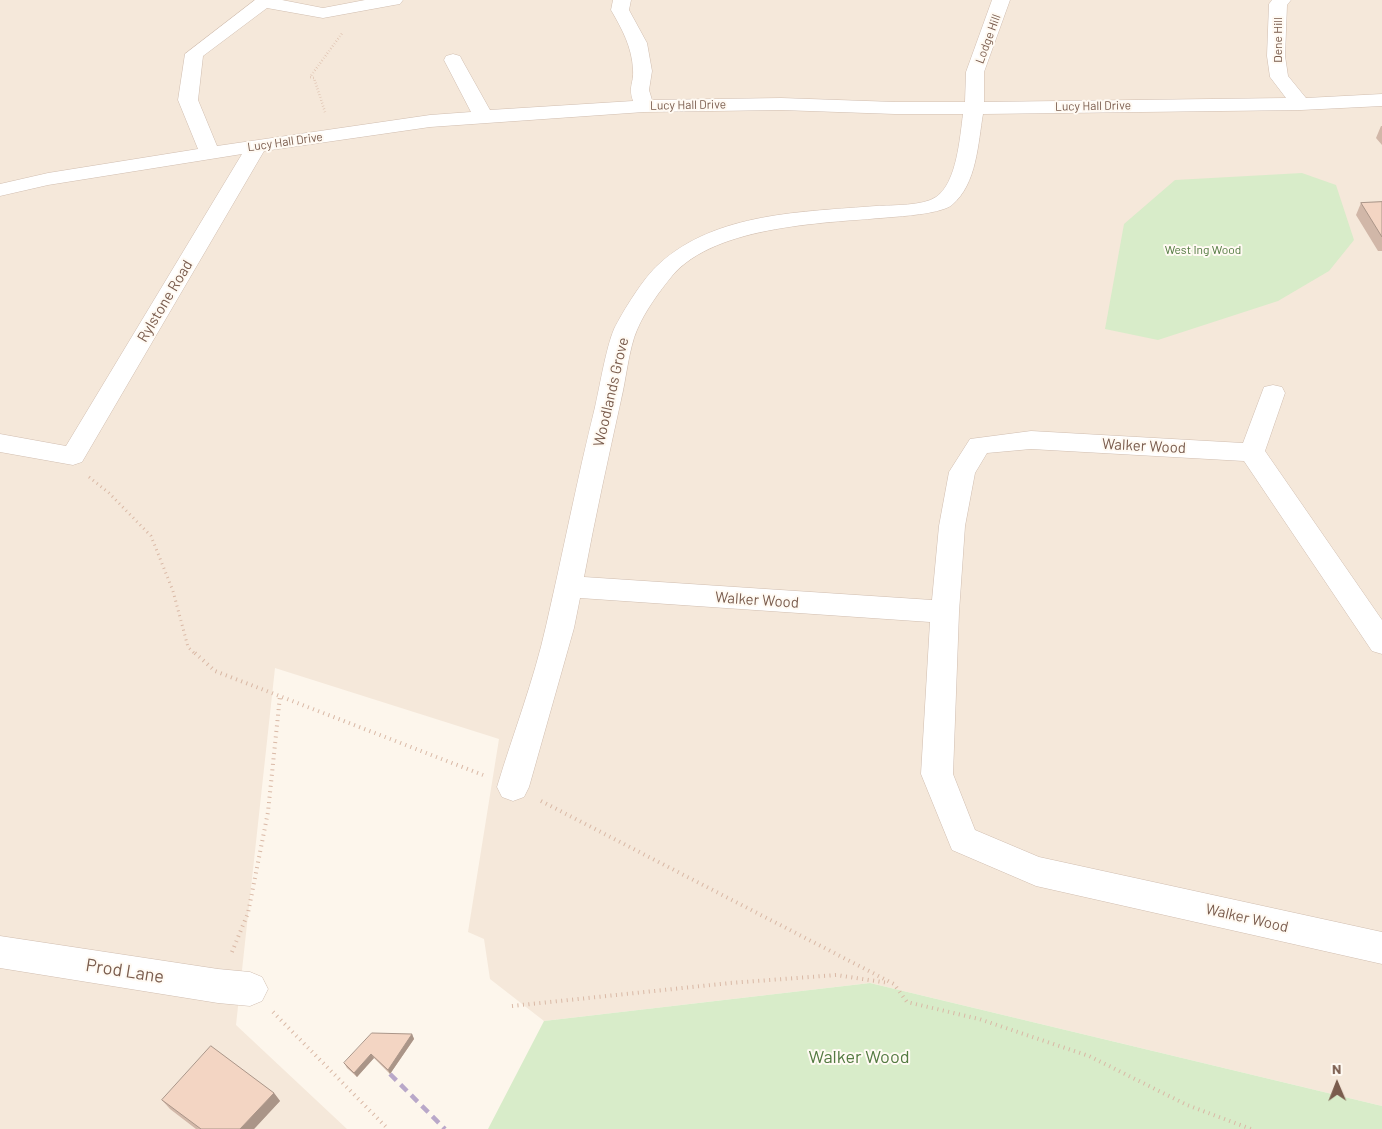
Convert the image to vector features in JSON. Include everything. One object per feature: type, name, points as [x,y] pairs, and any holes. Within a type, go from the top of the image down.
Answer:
[{"type":"street","points":[[210,153],[188,100],[194,54],[259,1],[323,13],[394,0]]},
{"type":"street","points":[[622,0],[620,10],[638,43],[643,71],[639,90],[644,106]]},
{"type":"street","name":"Lodge Hill","points":[[974,108],[975,72],[1001,0]]},
{"type":"street","name":"Dene Hill","points":[[1282,0],[1278,4],[1276,56],[1279,77],[1301,104]]},
{"type":"street","points":[[453,60],[483,116]]},
{"type":"street","name":"Lucy Hall Drive","points":[[0,190],[48,180],[210,153],[430,121],[483,116],[644,106],[782,104],[895,108],[974,108],[1301,104],[1382,100]]},
{"type":"street","name":"Woodlands Grove","points":[[513,786],[560,628],[586,498],[625,331],[643,300],[666,270],[688,252],[715,239],[747,228],[796,220],[918,209],[944,201],[958,184],[965,165],[974,108]]},
{"type":"street","name":"Rylstone Road","points":[[73,456],[257,146]]},
{"type":"street","points":[[1273,393],[1252,452],[1382,643]]},
{"type":"street","name":"Walker Wood","points":[[1252,452],[1031,440],[979,445],[962,472],[952,526],[945,612],[937,774],[963,840],[1036,871],[1382,948]]},
{"type":"street","points":[[0,443],[73,456]]},
{"type":"street","name":"Walker Wood","points":[[568,587],[945,612]]},
{"type":"street","name":"Prod Lane","points":[[0,952],[234,987]]},
{"type":"path","points":[[333,135],[314,78],[310,77],[344,30],[346,9]]},
{"type":"path","points":[[73,456],[76,468],[109,493],[151,536],[174,591],[188,647],[215,671],[513,786],[894,984],[907,1002],[979,1019],[1089,1056],[1187,1105],[1251,1129]]},
{"type":"path","points":[[280,696],[268,812],[234,987],[388,1129]]},
{"type":"path","points":[[512,1006],[730,983],[836,975],[894,984]]},
{"type":"shaded area","points":[[0,0],[1382,0],[1382,1106],[870,983],[544,1021],[490,979],[484,939],[468,932],[499,739],[275,668],[236,1025],[347,1129],[0,1129]]},
{"type":"green space","name":"West Ing Wood","points":[[1302,173],[1336,185],[1354,240],[1329,271],[1278,301],[1158,340],[1105,329],[1124,224],[1175,180]]},
{"type":"green space","name":"Walker Wood","points":[[870,983],[1382,1106],[1382,1129],[488,1129],[544,1021]]},
{"type":"building","points":[[1382,202],[1382,237],[1361,203]]},
{"type":"building","points":[[372,1033],[412,1034],[388,1070],[371,1054],[354,1073],[344,1063]]},
{"type":"building","points":[[211,1046],[274,1093],[240,1129],[201,1129],[162,1100]]},
{"type":"railway","points":[[390,1074],[445,1129]]}]
